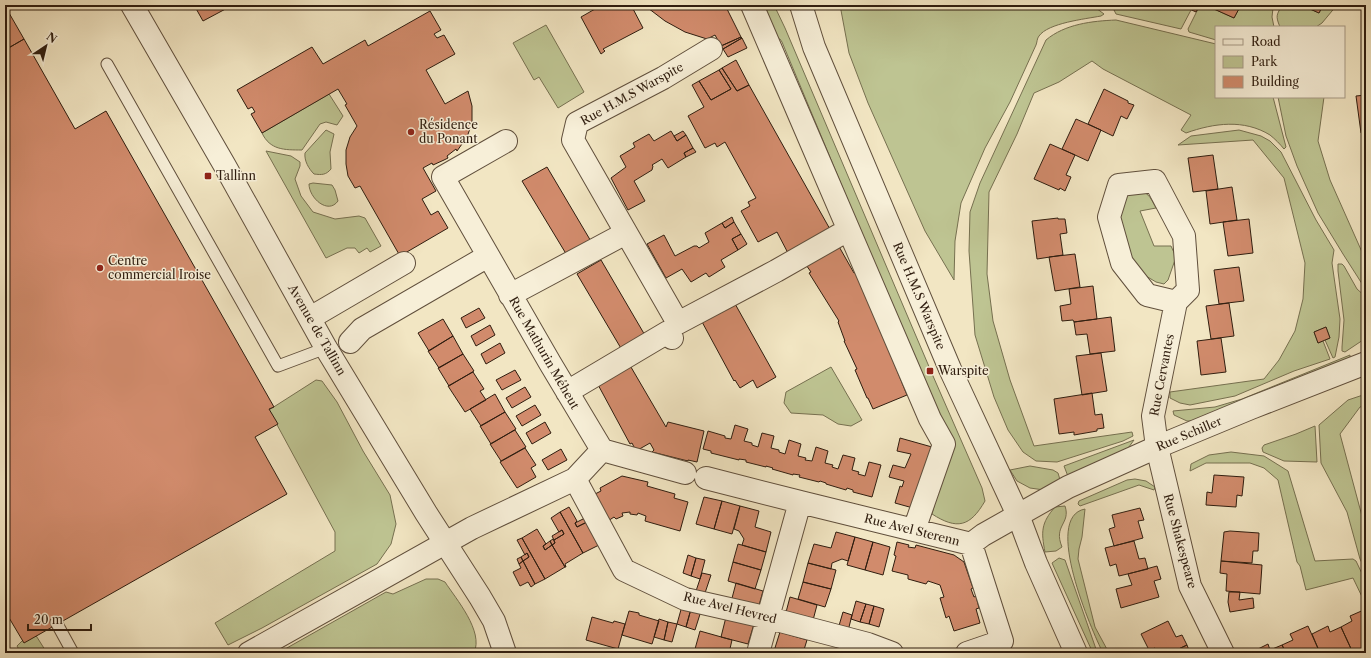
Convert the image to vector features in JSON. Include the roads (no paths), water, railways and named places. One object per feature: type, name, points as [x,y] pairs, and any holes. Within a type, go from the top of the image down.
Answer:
[{"type":"street","name":"Avenue de Tallinn","points":[[132,5],[225,166],[326,348],[445,543],[478,593],[494,621],[505,653]]},
{"type":"street","name":"Rue H.M.S Warspite","points":[[787,5],[814,47]]},
{"type":"street","name":"Rue H.M.S Warspite","points":[[801,5],[814,47],[950,370],[1018,515],[1036,563],[1076,653]]},
{"type":"street","points":[[754,10],[930,419],[944,444],[914,530]]},
{"type":"street","name":"Rue H.M.S Warspite","points":[[711,49],[663,78],[577,123],[573,140],[678,323],[759,284],[848,230]]},
{"type":"street","name":"Rue Mathurin Méheut","points":[[506,141],[443,177],[510,295],[602,450]]},
{"type":"street","name":"Rue Cervantes","points":[[1157,447],[1153,416],[1176,302],[1188,290],[1184,236],[1155,181],[1119,184],[1109,217],[1122,263],[1147,296],[1176,302]]},
{"type":"street","points":[[510,295],[626,233]]},
{"type":"street","points":[[350,342],[362,329],[488,256]]},
{"type":"street","points":[[310,318],[404,263]]},
{"type":"street","points":[[567,392],[668,332],[672,338]]},
{"type":"street","name":"Rue Schiller","points":[[1018,515],[1068,487],[1157,447],[1366,363]]},
{"type":"street","name":"Rue Shakespeare","points":[[1157,447],[1190,586],[1223,653]]},
{"type":"street","points":[[249,653],[472,528],[575,479],[602,450],[684,473]]},
{"type":"street","name":"Rue Avel Sterenn","points":[[706,478],[971,544],[983,535],[1018,515]]},
{"type":"street","name":"Rue Avel Hevred","points":[[575,479],[624,570],[686,599],[769,618],[868,644],[892,653]]},
{"type":"street","points":[[758,653],[769,618],[800,502]]},
{"type":"street","points":[[968,653],[1002,641],[971,544]]},
{"type":"lane","points":[[107,64],[278,366],[326,348]]},
{"type":"lane","points":[[56,622],[73,653]]},
{"type":"place","name":"Résidence du Ponant","points":[[411,132]]},
{"type":"place","name":"Tallinn","points":[[208,176]]},
{"type":"place","name":"Centre commercial Iroise","points":[[100,268]]},
{"type":"place","name":"Warspite","points":[[930,371]]}]
